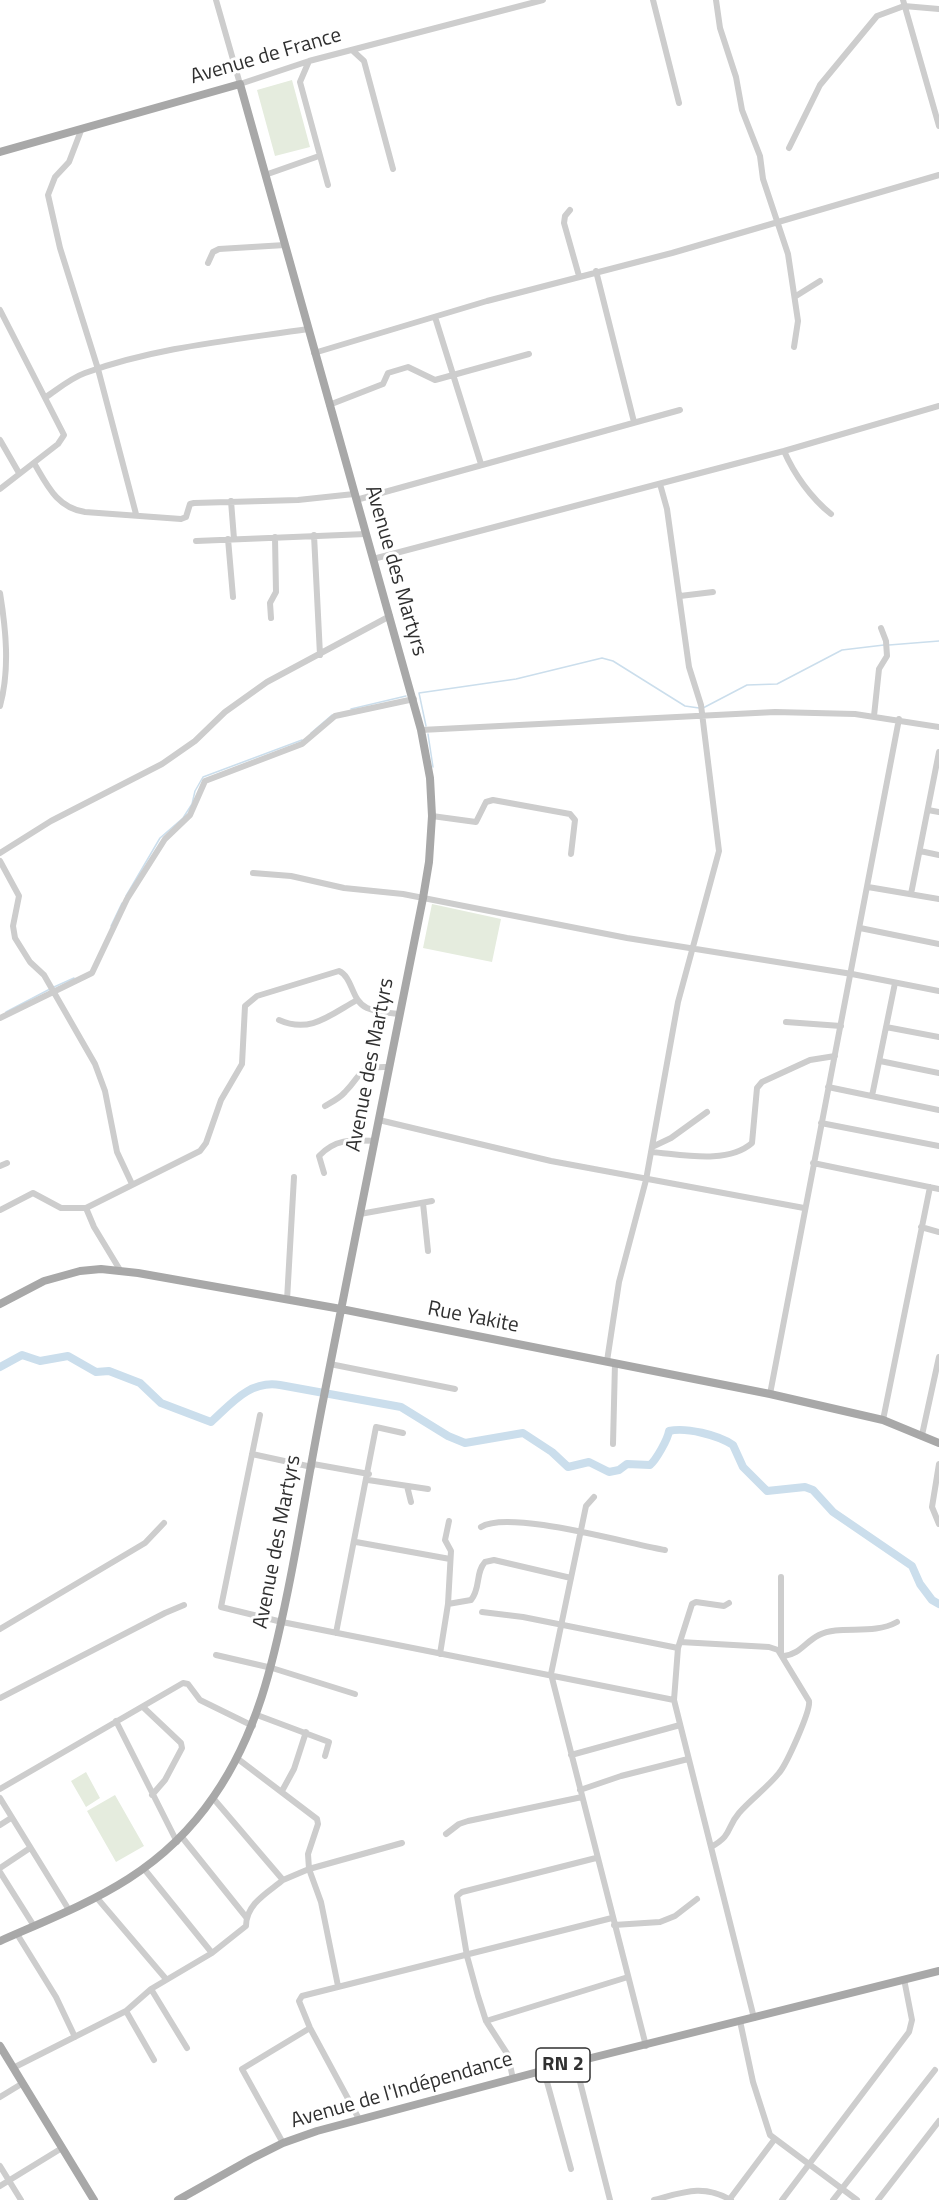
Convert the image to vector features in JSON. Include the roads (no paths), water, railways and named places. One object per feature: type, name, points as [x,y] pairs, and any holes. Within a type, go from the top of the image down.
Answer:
[{"type":"main road","name":"Avenue de France","points":[[0,152],[240,84]]},
{"type":"main road","name":"Avenue des Martyrs","points":[[0,1941],[97,1898],[145,1870],[179,1839],[213,1798],[238,1759],[253,1726],[272,1668],[282,1622],[323,1398],[380,1120],[429,862],[432,816],[430,778],[414,699],[314,353],[240,84]]},
{"type":"main road","name":"Rue Yakite","points":[[0,1304],[26,1288],[62,1275],[80,1271],[120,1270],[341,1310],[770,1394],[883,1420],[939,1443]]},
{"type":"main road","name":"Avenue de l'Indépendance","points":[[178,2200],[283,2143],[359,2119],[575,2062],[939,1971]]},
{"type":"main road","points":[[0,2046],[94,2200]]},
{"type":"main road","name":"Avenue de l'Indépendance","points":[[188,2200],[198,2190]]},
{"type":"street","points":[[216,0],[240,84]]},
{"type":"street","name":"Avenue de France","points":[[240,84],[309,61],[543,0]]},
{"type":"street","points":[[652,0],[680,103]]},
{"type":"street","points":[[716,0],[720,28],[736,77],[742,110],[760,156],[763,179],[778,223],[796,296],[798,321],[795,347]]},
{"type":"street","points":[[789,148],[820,85],[877,16],[903,3],[939,9]]},
{"type":"street","points":[[903,3],[939,126]]},
{"type":"street","points":[[352,50],[364,61],[393,169]]},
{"type":"street","points":[[309,61],[300,82],[328,185]]},
{"type":"street","points":[[82,128],[69,162],[55,177],[48,195],[61,249],[98,369],[136,514]]},
{"type":"street","points":[[265,175],[319,156]]},
{"type":"street","points":[[314,353],[435,316],[778,223],[939,175]]},
{"type":"street","points":[[570,210],[565,216],[564,223],[579,276]]},
{"type":"street","points":[[208,263],[213,252],[219,249],[285,245]]},
{"type":"street","points":[[596,272],[634,422]]},
{"type":"street","points":[[796,296],[820,281]]},
{"type":"street","points":[[0,310],[64,435],[58,444],[0,489]]},
{"type":"street","points":[[435,316],[481,464]]},
{"type":"street","points":[[46,397],[78,376],[98,369],[171,351],[308,329]]},
{"type":"street","points":[[329,405],[383,384],[388,373],[408,367],[414,367],[432,380],[529,354]]},
{"type":"street","points":[[373,558],[784,452],[939,406]]},
{"type":"street","points":[[34,463],[48,490],[72,509],[181,519],[186,517],[192,503],[355,497],[680,410]]},
{"type":"street","points":[[0,440],[20,473]]},
{"type":"street","points":[[784,452],[789,464],[816,500],[831,514]]},
{"type":"street","points":[[613,1444],[611,1362],[619,1282],[646,1180],[677,1010],[719,851],[701,705],[689,667],[667,509],[660,484]]},
{"type":"street","points":[[231,501],[233,597]]},
{"type":"street","points":[[196,541],[366,534]]},
{"type":"street","points":[[314,536],[320,655]]},
{"type":"street","points":[[271,618],[270,604],[276,592],[275,537]]},
{"type":"street","points":[[680,596],[713,592]]},
{"type":"street","points":[[0,593],[6,645],[5,689],[0,706]]},
{"type":"street","points":[[0,853],[59,817],[162,764],[262,685],[390,616]]},
{"type":"street","points":[[874,716],[879,669],[887,656],[887,645],[881,628]]},
{"type":"street","points":[[0,1018],[51,989],[88,975],[97,966],[127,899],[165,839],[190,815],[205,781],[304,742],[335,716],[414,699]]},
{"type":"street","points":[[421,730],[702,714],[818,712],[899,719],[939,727]]},
{"type":"street","points":[[770,1394],[899,719]]},
{"type":"street","points":[[911,894],[939,752]]},
{"type":"street","points":[[432,816],[476,822],[486,802],[493,800],[570,814],[575,820],[571,854]]},
{"type":"street","points":[[928,810],[939,812]]},
{"type":"street","points":[[920,851],[939,855]]},
{"type":"street","points":[[0,861],[19,896],[13,926],[15,938],[51,989],[94,1064],[105,1091],[117,1152],[132,1184]]},
{"type":"street","points":[[253,873],[291,876],[344,888],[423,898],[939,991]]},
{"type":"street","points":[[868,886],[939,899]]},
{"type":"street","points":[[860,928],[939,944]]},
{"type":"street","points":[[0,1210],[33,1193],[62,1208],[86,1208],[195,1155],[204,1148],[221,1101],[242,1064],[243,1014],[249,1001],[292,984],[339,971],[345,975],[357,1000],[366,1008],[399,1014]]},
{"type":"street","points":[[872,1096],[895,983]]},
{"type":"street","points":[[279,1020],[291,1026],[308,1026],[357,1000]]},
{"type":"street","points":[[786,1022],[841,1026]]},
{"type":"street","points":[[886,1027],[939,1037]]},
{"type":"street","points":[[651,1149],[712,1156],[744,1149],[752,1143],[755,1097],[757,1088],[762,1082],[810,1060],[835,1056]]},
{"type":"street","points":[[880,1061],[939,1073]]},
{"type":"street","points":[[325,1106],[345,1093],[359,1073],[370,1068],[389,1067]]},
{"type":"street","points":[[828,1088],[939,1110]]},
{"type":"street","points":[[651,1149],[671,1138],[707,1112]]},
{"type":"street","points":[[380,1120],[542,1160],[804,1208]]},
{"type":"street","points":[[821,1124],[939,1146]]},
{"type":"street","points":[[324,1173],[319,1156],[330,1146],[344,1140],[375,1141]]},
{"type":"street","points":[[0,1166],[7,1163]]},
{"type":"street","points":[[813,1163],[939,1189]]},
{"type":"street","points":[[287,1300],[294,1177]]},
{"type":"street","points":[[883,1420],[930,1187]]},
{"type":"street","points":[[360,1214],[432,1202]]},
{"type":"street","points":[[423,1203],[428,1251]]},
{"type":"street","points":[[86,1208],[94,1227],[120,1270]]},
{"type":"street","points":[[921,1227],[939,1232]]},
{"type":"street","points":[[922,1435],[939,1357]]},
{"type":"street","points":[[330,1364],[455,1389]]},
{"type":"street","points":[[260,1415],[222,1607],[282,1622],[674,1700]]},
{"type":"street","points":[[336,1632],[356,1542],[376,1427],[403,1433]]},
{"type":"street","points":[[252,1454],[428,1489]]},
{"type":"street","points":[[939,1464],[932,1507],[939,1524]]},
{"type":"street","points":[[407,1486],[411,1502]]},
{"type":"street","points":[[594,1497],[586,1506],[551,1674],[596,1858],[646,2046]]},
{"type":"street","points":[[481,1527],[498,1520],[548,1525],[665,1550]]},
{"type":"street","points":[[440,1654],[448,1604],[451,1548],[445,1540],[449,1521]]},
{"type":"street","points":[[0,1629],[145,1543],[164,1523]]},
{"type":"street","points":[[356,1542],[450,1559]]},
{"type":"street","points":[[448,1604],[471,1600],[477,1586],[478,1569],[485,1562],[494,1560],[504,1565],[571,1578]]},
{"type":"street","points":[[711,1847],[722,1841],[730,1832],[737,1815],[781,1772],[806,1717],[810,1701],[786,1665],[783,1655],[781,1577]]},
{"type":"street","points":[[729,1604],[724,1606],[696,1602],[692,1604],[679,1645],[674,1700],[754,2018]]},
{"type":"street","points":[[0,1698],[184,1605]]},
{"type":"street","points":[[482,1612],[679,1645],[769,1647],[783,1655],[794,1655],[822,1633],[870,1630],[888,1627],[897,1622]]},
{"type":"street","points":[[216,1655],[272,1668],[355,1694]]},
{"type":"street","points":[[0,1789],[186,1682],[200,1700],[253,1726]]},
{"type":"street","points":[[143,1707],[181,1743],[182,1748],[165,1780],[152,1795]]},
{"type":"street","points":[[257,1715],[329,1742],[325,1756]]},
{"type":"street","points":[[116,1721],[152,1795],[179,1839],[246,1917]]},
{"type":"street","points":[[571,1755],[680,1725]]},
{"type":"street","points":[[282,1791],[294,1769],[306,1732]]},
{"type":"street","points":[[238,1759],[317,1819],[318,1824],[308,1854],[309,1869],[321,1902],[338,1986]]},
{"type":"street","points":[[446,1834],[459,1824],[468,1821],[581,1794],[621,1776],[688,1760]]},
{"type":"street","points":[[0,1798],[69,1910]]},
{"type":"street","points":[[213,1798],[283,1880]]},
{"type":"street","points":[[0,1825],[11,1818]]},
{"type":"street","points":[[13,2068],[126,2011],[151,1989],[212,1953],[246,1926],[246,1917],[251,1906],[283,1880],[309,1869],[402,1843]]},
{"type":"street","points":[[0,1868],[30,1848]]},
{"type":"street","points":[[513,2079],[505,2049],[486,2021],[468,1956],[457,1901],[462,1892],[596,1858]]},
{"type":"street","points":[[145,1870],[212,1953]]},
{"type":"street","points":[[0,1872],[34,1926]]},
{"type":"street","points":[[97,1898],[166,1979]]},
{"type":"street","points":[[359,2119],[310,2028],[300,2001],[302,1996],[613,1922],[660,1922],[675,1917],[697,1899]]},
{"type":"street","points":[[17,1934],[56,1997],[75,2037]]},
{"type":"street","points":[[486,2021],[628,1977]]},
{"type":"street","points":[[782,2200],[909,2032],[912,2020],[904,1979]]},
{"type":"street","points":[[151,1989],[187,2048]]},
{"type":"street","points":[[126,2011],[154,2060]]},
{"type":"street","points":[[740,2021],[756,2093],[766,2126],[774,2140],[857,2200]]},
{"type":"street","points":[[283,2143],[242,2069],[310,2028]]},
{"type":"street","points":[[575,2062],[610,2200]]},
{"type":"street","points":[[833,2200],[935,2070]]},
{"type":"street","points":[[544,2071],[571,2169]]},
{"type":"street","points":[[0,2097],[23,2083]]},
{"type":"street","points":[[878,2200],[939,2121]]},
{"type":"street","points":[[654,2200],[709,2190],[730,2200],[774,2140]]},
{"type":"street","points":[[0,2186],[62,2148]]},
{"type":"street","points":[[0,2166],[21,2200]]},
{"type":"waterway","points":[[889,645],[939,641]]},
{"type":"waterway","points":[[703,708],[747,685],[777,684],[842,650],[884,645]]},
{"type":"waterway","points":[[426,726],[419,693],[516,679],[602,658],[613,661],[685,706],[699,708]]},
{"type":"waterway","points":[[351,709],[406,696]]},
{"type":"waterway","points":[[311,733],[332,715]]},
{"type":"waterway","points":[[428,734],[433,767]]},
{"type":"waterway","points":[[126,896],[160,838],[183,818],[192,804],[195,791],[203,777],[302,740]]},
{"type":"waterway","points":[[111,926],[122,903]]},
{"type":"waterway","points":[[54,987],[74,978]]},
{"type":"waterway","points":[[6,1012],[50,989]]},
{"type":"waterway","points":[[0,1367],[22,1355],[40,1361],[68,1356],[96,1372],[109,1371],[140,1383],[161,1403],[211,1422],[242,1394],[260,1386],[280,1385],[401,1407],[448,1436],[465,1443],[523,1433],[552,1452],[568,1467],[589,1462],[609,1472],[619,1470],[627,1464],[650,1465],[669,1431],[684,1430],[702,1433],[733,1445],[743,1467],[767,1491],[805,1487],[813,1490],[833,1512],[912,1566],[920,1584],[932,1600],[939,1604]]}]
